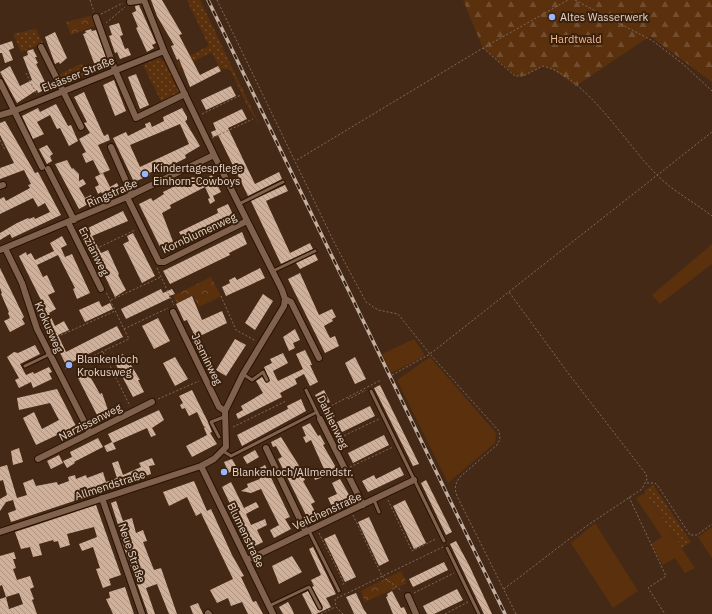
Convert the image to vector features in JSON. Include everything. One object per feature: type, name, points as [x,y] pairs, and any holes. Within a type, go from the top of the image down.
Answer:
[{"type":"street","points":[[130,2],[144,0],[164,51],[197,117],[214,156],[273,271],[284,300],[280,314],[243,374],[225,414],[226,444],[223,451]]},
{"type":"street","points":[[96,17],[115,70],[136,118],[185,94]]},
{"type":"street","points":[[41,47],[81,128]]},
{"type":"street","name":"Elsässer Straße","points":[[0,115],[40,101],[164,51]]},
{"type":"street","points":[[0,82],[14,111],[74,220]]},
{"type":"street","name":"Kornblumenweg","points":[[111,147],[141,227],[159,262],[164,262],[248,221]]},
{"type":"street","name":"Ringstraße","points":[[2,249],[130,196],[214,156]]},
{"type":"street","name":"Enzianweg","points":[[68,222],[101,289]]},
{"type":"street","name":"Krokusweg","points":[[2,249],[22,283],[31,316],[90,433]]},
{"type":"street","points":[[284,300],[291,302],[319,358]]},
{"type":"street","name":"Jasminweg","points":[[173,312],[219,407],[225,414]]},
{"type":"street","name":"Narzissenweg","points":[[38,459],[152,402]]},
{"type":"street","name":"Dahlienweg","points":[[320,420],[363,505]]},
{"type":"street","points":[[266,448],[308,531]]},
{"type":"street","name":"Allmendstraße","points":[[0,532],[201,466],[214,459],[223,451]]},
{"type":"street","name":"Blumenstraße","points":[[201,466],[273,614]]},
{"type":"street","name":"Veilchenstraße","points":[[247,560],[414,480]]},
{"type":"street","name":"Neue Straße","points":[[102,498],[142,614]]},
{"type":"street","points":[[408,596],[416,614]]},
{"type":"lane","points":[[238,204],[282,182]]},
{"type":"lane","points":[[273,271],[315,251]]},
{"type":"lane","points":[[25,366],[50,354]]},
{"type":"lane","points":[[243,374],[252,380],[263,372],[267,380]]},
{"type":"lane","name":"Dahlienweg","points":[[306,390],[320,420]]},
{"type":"lane","points":[[370,390],[444,540]]},
{"type":"lane","points":[[223,451],[231,456],[317,412]]},
{"type":"lane","points":[[219,437],[211,422],[225,414]]},
{"type":"lane","points":[[374,500],[379,512]]},
{"type":"lane","points":[[308,531],[339,591]]},
{"type":"lane","points":[[447,548],[479,614]]},
{"type":"lane","points":[[269,606],[309,586],[320,608]]},
{"type":"path","points":[[90,0],[96,17],[128,0],[130,2]]},
{"type":"path","points":[[217,0],[296,160],[335,244],[366,302],[378,310],[398,314],[430,354],[499,431],[500,439],[497,444],[460,476],[455,488],[516,614]]},
{"type":"path","points":[[296,160],[483,48],[568,0]]},
{"type":"path","points":[[575,0],[653,41],[683,64],[712,91]]},
{"type":"path","points":[[100,28],[130,2]]},
{"type":"path","points":[[483,48],[515,76],[523,76],[543,66],[551,68],[576,86],[612,120],[657,175],[674,191],[693,202],[712,216]]},
{"type":"path","points":[[26,73],[40,101]]},
{"type":"path","points":[[197,117],[241,96]]},
{"type":"path","points":[[208,141],[253,119]]},
{"type":"path","points":[[392,375],[430,354],[712,132]]},
{"type":"path","points":[[0,140],[5,150]]},
{"type":"path","points":[[84,255],[141,227]]},
{"type":"path","points":[[124,329],[174,305],[157,268],[159,262]]},
{"type":"path","points":[[111,301],[161,277]]},
{"type":"path","points":[[59,372],[129,339],[105,289],[101,289]]},
{"type":"path","points":[[509,292],[646,474],[647,483]]},
{"type":"path","points":[[221,296],[236,330],[261,344]]},
{"type":"path","points":[[44,343],[115,310]]},
{"type":"path","points":[[103,351],[133,412]]},
{"type":"path","points":[[152,402],[205,378]]},
{"type":"path","points":[[317,412],[381,380]]},
{"type":"path","points":[[348,397],[349,399],[370,390]]},
{"type":"path","points":[[226,430],[286,401]]},
{"type":"path","points":[[332,442],[384,417]]},
{"type":"path","points":[[345,469],[397,445]]},
{"type":"path","points":[[503,589],[585,527],[647,483],[655,483],[658,486],[690,535],[696,535],[712,524]]},
{"type":"path","points":[[385,495],[412,551],[442,536]]},
{"type":"path","points":[[629,497],[666,576],[648,588],[665,614]]},
{"type":"path","points":[[351,511],[382,576],[408,596],[458,571]]},
{"type":"path","points":[[316,527],[344,583],[339,591]]},
{"type":"path","points":[[343,614],[336,606],[335,599],[442,546],[447,548]]},
{"type":"path","points":[[445,614],[472,600]]},
{"type":"path","points":[[321,614],[336,606]]},
{"type":"green space","points":[[187,0],[200,0],[259,124],[248,107],[230,69],[220,69],[212,52],[180,68],[177,62],[209,46]]},
{"type":"green space","name":"Hardtwald","points":[[463,0],[712,0],[712,82],[650,36],[576,86],[551,68],[543,66],[523,76],[515,75],[483,48]]},
{"type":"green space","points":[[94,15],[97,25],[71,35],[66,22]]},
{"type":"green space","points":[[36,29],[43,43],[21,52],[13,34]]},
{"type":"green space","points":[[159,58],[165,62],[181,94],[162,103],[143,65]]},
{"type":"green space","points":[[82,63],[86,75],[63,84],[58,75]]},
{"type":"green space","points":[[712,244],[712,264],[660,304],[652,295]]},
{"type":"green space","points":[[211,277],[221,296],[199,307],[193,295],[177,303],[173,296]]},
{"type":"green space","points":[[414,339],[424,354],[423,357],[391,373],[382,354]]},
{"type":"green space","points":[[430,357],[496,433],[495,443],[448,483],[397,380]]},
{"type":"green space","points":[[653,485],[691,542],[682,548],[644,491]]},
{"type":"green space","points":[[645,493],[695,568],[685,573],[675,558],[663,565],[651,544],[662,537],[636,498]]},
{"type":"green space","points":[[595,523],[638,591],[613,608],[571,543]]},
{"type":"green space","points":[[712,527],[712,558],[698,537]]},
{"type":"green space","points":[[401,571],[407,583],[365,602],[361,591]]},
{"type":"building","points":[[151,0],[162,0],[182,34],[179,35],[200,75],[218,66],[221,71],[190,87],[179,59],[177,60],[171,46],[174,45],[157,16]]},
{"type":"building","points":[[139,5],[156,43],[152,45],[154,48],[147,52],[136,28],[138,27],[132,13],[136,11],[135,6]]},
{"type":"building","points":[[119,23],[123,35],[120,36],[125,49],[128,48],[131,55],[120,59],[117,52],[115,53],[109,36],[112,35],[109,26]]},
{"type":"building","points":[[91,29],[92,31],[96,30],[108,63],[96,68],[83,34],[86,33],[85,31]]},
{"type":"building","points":[[55,32],[67,58],[60,64],[59,62],[55,64],[45,37]]},
{"type":"building","points":[[12,41],[14,48],[9,50],[13,60],[5,63],[2,53],[0,53],[0,45]]},
{"type":"building","points":[[33,49],[37,57],[35,57],[38,63],[36,64],[48,88],[38,93],[37,90],[17,103],[0,72],[10,66],[20,86],[32,80],[23,57],[28,55],[27,51]]},
{"type":"building","points":[[136,74],[149,105],[140,109],[128,77]]},
{"type":"building","points":[[114,80],[126,111],[115,116],[103,85]]},
{"type":"building","points":[[231,86],[236,96],[206,110],[201,100]]},
{"type":"building","points":[[84,92],[104,136],[108,134],[110,140],[98,145],[110,170],[100,174],[93,160],[86,163],[82,154],[86,152],[79,139],[90,133],[84,123],[87,122],[74,97]]},
{"type":"building","points":[[56,104],[68,126],[71,125],[78,141],[69,146],[60,128],[57,129],[50,115],[37,122],[44,134],[33,139],[22,116],[38,108],[40,112]]},
{"type":"building","points":[[182,108],[187,117],[187,120],[185,121],[200,146],[185,155],[186,158],[160,171],[159,169],[149,173],[150,175],[134,182],[113,138],[126,132],[128,136],[146,127],[145,124],[150,122],[152,127],[164,121],[163,117]],"holes":[[[180,124],[189,144],[140,167],[130,145]]]},
{"type":"building","points":[[242,109],[247,119],[228,128],[255,184],[279,172],[282,179],[248,196],[218,135],[213,137],[211,132],[216,130],[213,123]]},
{"type":"building","points":[[5,121],[35,173],[38,172],[61,215],[12,238],[10,234],[0,240],[0,233],[17,223],[28,218],[34,217],[35,219],[50,212],[45,203],[38,207],[33,198],[0,214],[0,199],[4,197],[6,201],[30,188],[28,185],[31,184],[24,170],[0,179],[0,168],[14,163],[0,135],[0,123]]},
{"type":"building","points":[[47,145],[53,154],[50,156],[52,161],[47,164],[39,149]]},
{"type":"building","points":[[67,160],[72,169],[73,168],[79,174],[79,181],[83,179],[86,184],[79,188],[85,198],[91,195],[94,201],[79,209],[55,164]]},
{"type":"building","points":[[103,173],[110,187],[117,183],[120,189],[104,197],[101,192],[98,194],[95,187],[99,185],[95,177]]},
{"type":"building","points":[[212,175],[221,192],[213,196],[215,201],[210,204],[208,199],[210,198],[205,187],[170,205],[171,208],[162,213],[174,244],[183,239],[179,232],[218,213],[217,209],[228,204],[235,219],[164,255],[139,204],[151,198],[153,201],[164,194],[163,192],[193,177],[199,176],[202,181]]},
{"type":"building","points":[[285,185],[288,191],[266,201],[290,253],[310,243],[313,249],[281,264],[251,201]]},
{"type":"building","points":[[123,211],[128,221],[92,236],[101,253],[108,250],[126,290],[115,297],[86,237],[91,234],[88,228]]},
{"type":"building","points":[[242,232],[247,244],[229,253],[230,255],[170,284],[163,271]]},
{"type":"building","points":[[133,233],[155,276],[142,283],[123,244],[129,241],[127,236]]},
{"type":"building","points":[[62,236],[67,245],[61,248],[65,257],[72,254],[90,293],[77,299],[73,289],[75,288],[58,255],[37,265],[43,277],[47,275],[55,292],[48,295],[56,309],[49,313],[55,326],[64,321],[69,330],[58,335],[66,352],[117,326],[123,337],[66,365],[42,316],[44,315],[39,306],[43,304],[19,256],[26,252],[27,255],[31,253],[35,260],[54,251],[50,243]]},
{"type":"building","points":[[315,254],[318,260],[300,269],[296,263]]},
{"type":"building","points":[[0,268],[24,317],[22,319],[25,324],[10,332],[4,321],[10,318],[1,294]]},
{"type":"building","points":[[260,268],[265,278],[226,296],[222,287],[230,283],[229,280],[235,277],[237,280]]},
{"type":"building","points":[[300,273],[319,315],[332,309],[336,317],[332,319],[333,321],[324,326],[330,338],[335,336],[339,346],[325,353],[288,279]]},
{"type":"building","points":[[161,289],[163,293],[172,289],[175,294],[169,296],[170,298],[126,319],[121,309]]},
{"type":"building","points":[[263,294],[273,301],[255,330],[245,323]]},
{"type":"building","points":[[192,296],[202,320],[222,311],[227,323],[196,338],[187,320],[184,321],[176,304]]},
{"type":"building","points":[[99,301],[102,307],[110,303],[113,309],[85,322],[79,310]]},
{"type":"building","points":[[158,318],[170,341],[154,349],[142,326]]},
{"type":"building","points":[[295,329],[300,340],[293,343],[295,348],[289,351],[283,337]]},
{"type":"building","points":[[235,339],[246,345],[226,376],[216,370]]},
{"type":"building","points":[[35,345],[40,354],[20,364],[26,375],[33,372],[34,374],[49,367],[52,372],[49,373],[52,379],[33,388],[31,382],[19,388],[15,380],[19,378],[7,357],[14,352],[18,353]]},
{"type":"building","points":[[305,350],[318,382],[310,386],[304,374],[295,379],[297,384],[280,393],[282,397],[238,419],[236,414],[243,410],[241,406],[263,393],[256,381],[262,377],[266,383],[270,381],[264,367],[272,363],[270,359],[283,353],[288,363],[273,371],[278,381],[303,369],[296,354]]},
{"type":"building","points":[[123,354],[129,366],[131,365],[140,380],[138,380],[144,392],[133,397],[113,359]]},
{"type":"building","points":[[175,357],[188,379],[175,386],[163,363]]},
{"type":"building","points":[[355,357],[366,379],[355,384],[345,363]]},
{"type":"building","points":[[87,371],[100,394],[102,393],[108,410],[97,415],[77,376]]},
{"type":"building","points":[[380,385],[419,464],[413,466],[374,388]]},
{"type":"building","points":[[57,389],[76,426],[36,445],[23,418],[34,412],[42,429],[59,420],[50,403],[19,410],[17,398]]},
{"type":"building","points":[[192,390],[208,422],[212,432],[210,433],[217,444],[192,457],[186,446],[207,435],[204,428],[206,426],[204,427],[197,412],[189,416],[185,408],[182,409],[180,405],[183,403],[179,396]]},
{"type":"building","points":[[324,390],[330,402],[321,406],[315,395]]},
{"type":"building","points":[[301,399],[306,411],[242,446],[237,435],[288,409],[287,406]]},
{"type":"building","points":[[370,406],[375,416],[340,433],[335,423]]},
{"type":"building","points":[[159,410],[164,420],[152,428],[156,435],[151,437],[147,428],[113,443],[116,449],[107,452],[104,446],[112,442],[108,434]]},
{"type":"building","points":[[310,423],[318,436],[320,435],[325,444],[323,445],[338,471],[315,480],[313,474],[324,469],[311,440],[306,443],[303,437],[306,436],[302,427]]},
{"type":"building","points":[[384,435],[389,445],[353,463],[348,453]]},
{"type":"building","points":[[281,437],[298,464],[305,480],[303,481],[315,502],[311,504],[318,517],[309,521],[278,459],[282,457],[276,446],[273,447],[271,442]]},
{"type":"building","points":[[98,438],[103,447],[74,462],[75,463],[67,468],[63,461],[72,457],[70,452]]},
{"type":"building","points":[[19,448],[23,462],[13,465],[11,451]]},
{"type":"building","points":[[255,450],[259,457],[247,464],[243,457]]},
{"type":"building","points":[[59,455],[63,463],[51,469],[47,461]]},
{"type":"building","points":[[152,458],[155,465],[149,466],[151,474],[136,479],[137,480],[11,522],[8,513],[16,510],[13,500],[6,502],[0,511],[0,499],[7,495],[3,480],[0,481],[0,467],[7,465],[17,498],[27,495],[23,483],[33,479],[36,486],[57,482],[58,485],[69,481],[68,477],[75,475],[76,479],[86,475],[87,478],[103,472],[106,482],[117,478],[112,463],[118,461],[123,475],[141,467],[139,463]]},
{"type":"building","points":[[232,459],[237,468],[223,476],[221,471],[227,469],[224,462]]},
{"type":"building","points":[[265,465],[290,517],[285,519],[291,529],[274,538],[270,530],[279,525],[261,489],[251,493],[241,491],[248,487],[247,484],[260,479],[256,470]]},
{"type":"building","points":[[400,467],[404,475],[368,492],[362,481],[374,475],[376,479]]},
{"type":"building","points":[[340,479],[352,500],[333,509],[328,498],[337,494],[332,483]]},
{"type":"building","points":[[426,480],[452,532],[446,535],[421,483]]},
{"type":"building","points":[[194,481],[207,511],[211,509],[232,555],[244,576],[241,577],[253,602],[256,601],[263,614],[248,614],[242,602],[231,606],[228,598],[217,603],[210,590],[233,579],[201,513],[196,516],[187,497],[169,506],[163,492]]},
{"type":"building","points":[[231,482],[244,508],[256,502],[259,507],[246,514],[251,525],[265,519],[267,525],[257,530],[263,542],[251,548],[222,487]]},
{"type":"building","points":[[405,500],[426,543],[414,549],[393,506]]},
{"type":"building","points":[[116,501],[123,521],[132,518],[136,533],[143,530],[147,541],[143,542],[154,570],[161,568],[177,614],[169,614],[157,584],[146,588],[155,614],[148,614],[123,545],[111,503]]},
{"type":"building","points":[[96,505],[121,575],[109,579],[111,585],[103,588],[96,569],[100,568],[93,547],[82,551],[79,544],[97,537],[94,527],[67,534],[70,545],[60,548],[58,541],[54,542],[53,540],[39,544],[42,555],[33,557],[30,547],[21,549],[15,532]]},
{"type":"building","points":[[369,517],[389,561],[379,566],[358,522]]},
{"type":"building","points":[[335,534],[356,577],[345,582],[324,539]]},
{"type":"building","points":[[456,541],[492,614],[484,614],[450,544]]},
{"type":"building","points":[[313,547],[336,594],[326,598],[331,607],[316,614],[312,614],[302,594],[308,591],[318,610],[322,610],[323,607],[312,587],[314,586],[311,580],[321,575],[309,549]]},
{"type":"building","points":[[14,552],[16,559],[13,559],[16,568],[13,569],[17,580],[30,576],[34,587],[30,589],[34,599],[32,600],[37,614],[0,614],[0,599],[6,597],[2,585],[0,586],[0,556]],"holes":[[[19,593],[23,604],[9,609],[6,597]]]},
{"type":"building","points":[[292,556],[302,572],[279,584],[272,566]]},
{"type":"building","points":[[444,562],[448,570],[413,587],[409,579]]},
{"type":"building","points":[[125,587],[134,614],[113,614],[106,599],[110,598],[109,592]]},
{"type":"building","points":[[457,589],[463,600],[434,614],[427,614],[423,606]]},
{"type":"building","points":[[392,591],[401,608],[404,607],[407,614],[393,614],[386,597],[388,596],[387,594]]},
{"type":"building","points":[[356,593],[367,614],[354,614],[346,597]]},
{"type":"building","points":[[288,602],[294,614],[283,614],[279,607]]},
{"type":"building","points":[[198,603],[203,614],[193,614],[190,606]]},
{"type":"railway","points":[[208,0],[505,614]]},
{"type":"place","name":"Altes Wasserwerk","points":[[552,17]]},
{"type":"place","name":"Kindertagespflege Einhorn-Cowboys","points":[[145,174]]},
{"type":"place","name":"Blankenloch Krokusweg","points":[[69,365]]},
{"type":"place","name":"Blankenloch/Allmendstr.","points":[[224,472]]}]
